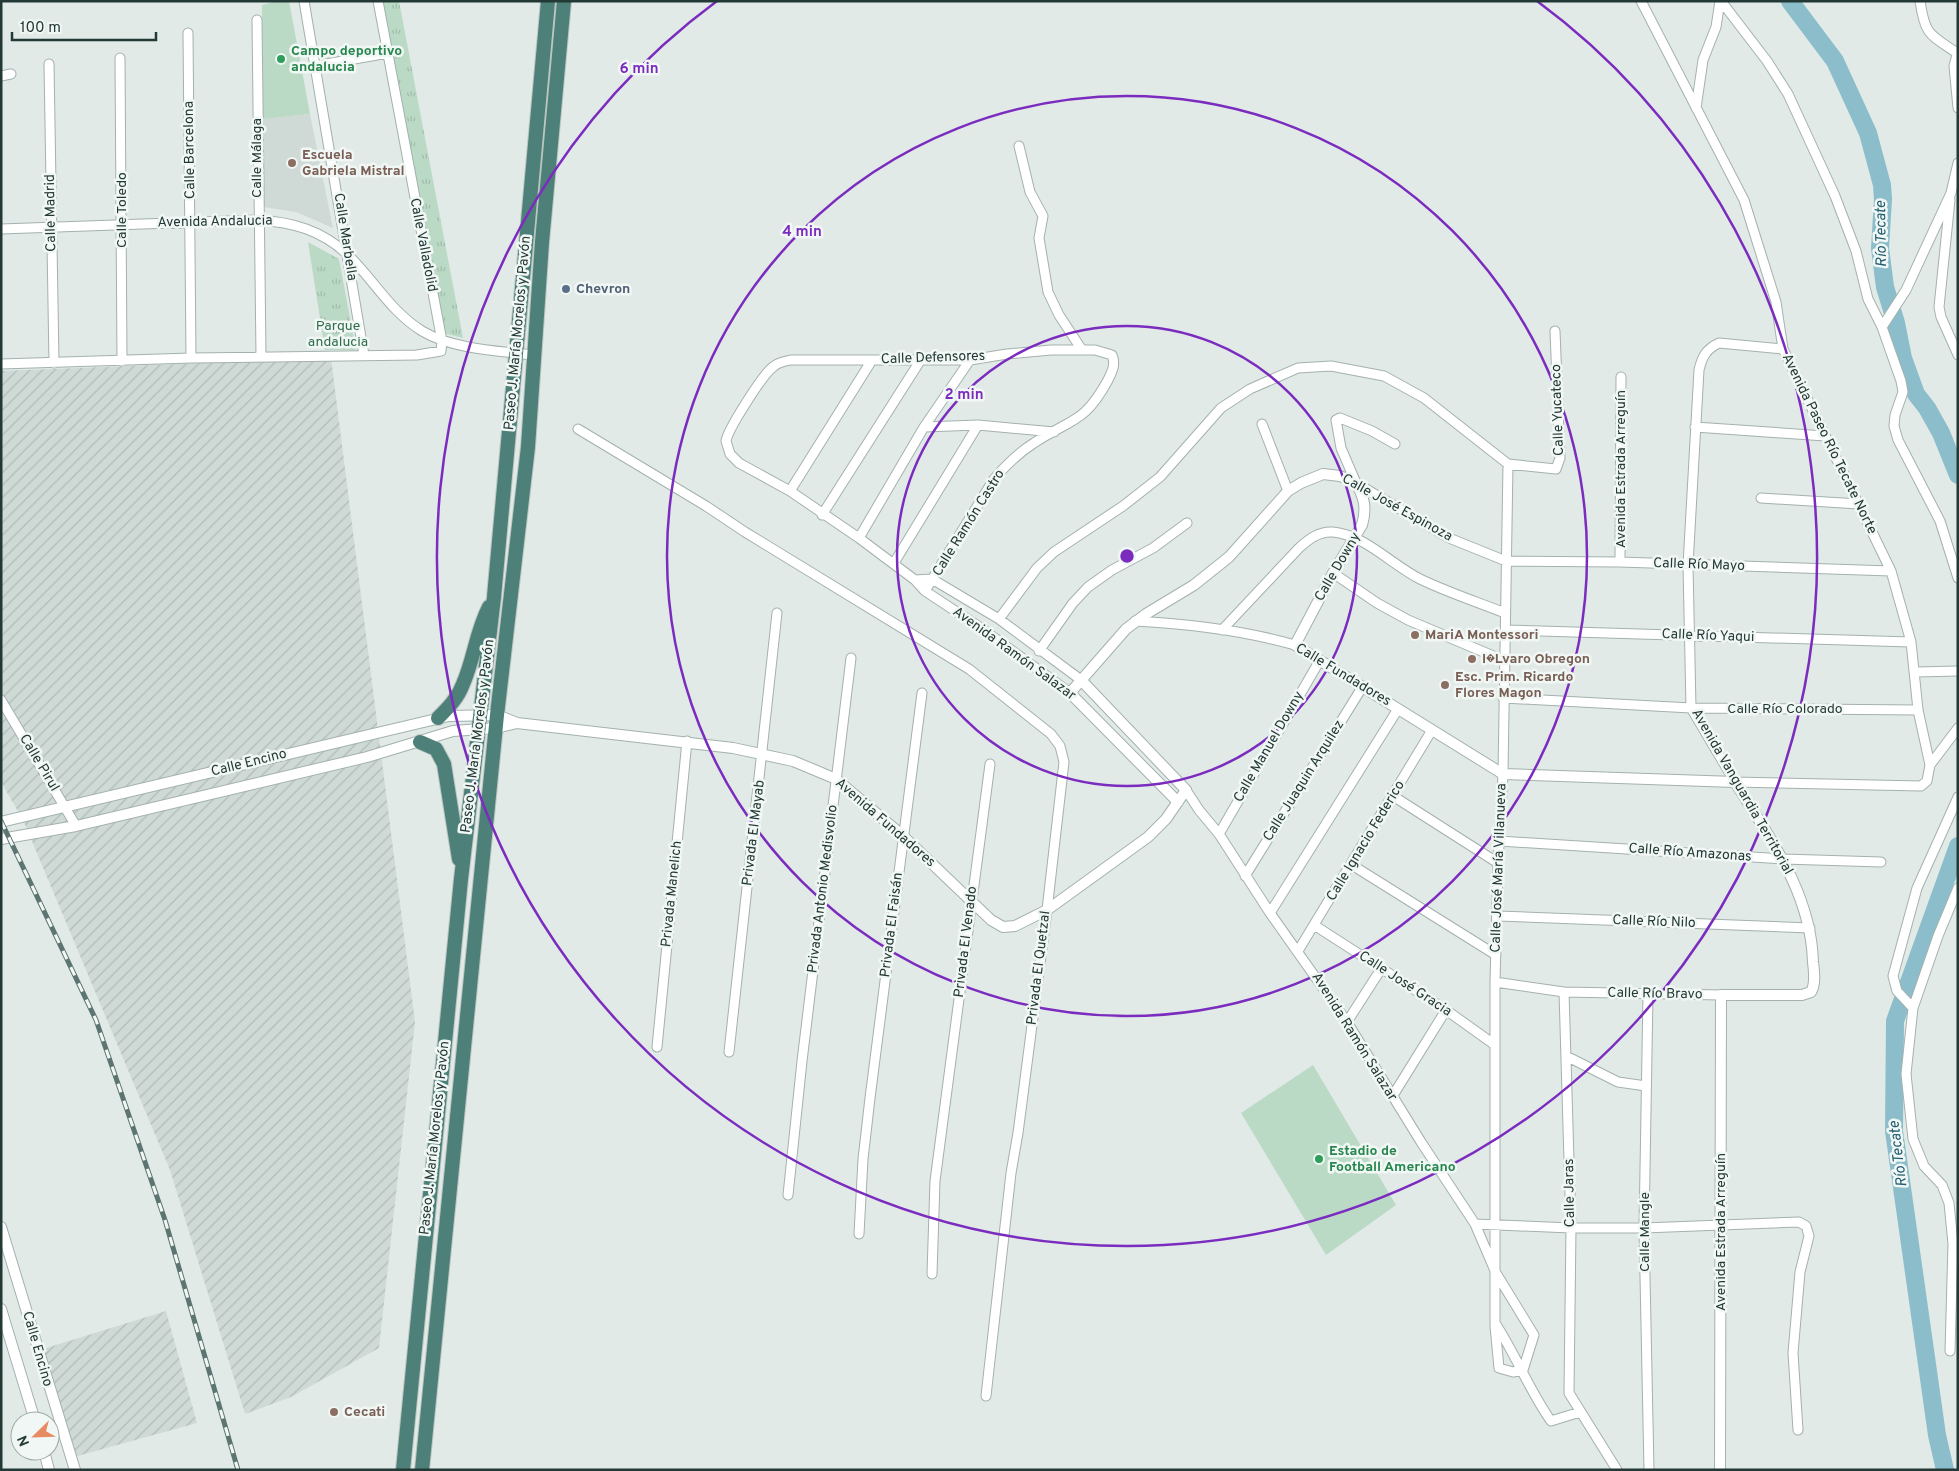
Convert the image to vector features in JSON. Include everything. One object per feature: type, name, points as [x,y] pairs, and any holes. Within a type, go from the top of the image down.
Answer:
[{"type":"highway","name":"Paseo J. María Morelos y Pavón","points":[[403,1470],[461,879],[494,597],[548,1]]},
{"type":"highway","name":"Paseo J. María Morelos y Pavón","points":[[422,1470],[497,721],[528,447],[533,355],[564,1]]},
{"type":"highway","points":[[438,718],[458,695],[464,683],[480,626],[494,597]]},
{"type":"highway","points":[[420,742],[436,749],[444,764],[461,879]]},
{"type":"street","name":"Calle Marbella","points":[[304,1],[364,355]]},
{"type":"street","name":"Calle Valladolid","points":[[378,1],[442,341]]},
{"type":"street","name":"Avenida Paseo Río Tecate Norte","points":[[1641,1],[1744,200],[1776,302],[1783,349],[1891,571],[1911,642],[1916,672],[1918,710],[1930,765]]},
{"type":"street","points":[[1696,108],[1703,60],[1716,27],[1721,1]]},
{"type":"street","points":[[1721,1],[1767,62],[1788,94],[1835,196],[1856,251],[1868,299],[1882,327],[1903,392],[1895,415],[1894,426],[1898,440],[1940,521],[1958,578]]},
{"type":"street","points":[[1920,1],[1923,24],[1928,34],[1957,52],[1954,66],[1958,108]]},
{"type":"street","name":"Calle Málaga","points":[[257,20],[261,356]]},
{"type":"street","name":"Calle Barcelona","points":[[188,33],[191,358]]},
{"type":"street","points":[[316,66],[388,53]]},
{"type":"street","name":"Calle Toledo","points":[[120,58],[123,224],[122,361]]},
{"type":"street","name":"Calle Madrid","points":[[49,64],[54,363]]},
{"type":"street","points":[[1,76],[11,74]]},
{"type":"street","points":[[1019,146],[1030,192],[1042,216],[1039,238],[1048,292],[1059,315],[1082,350]]},
{"type":"street","points":[[1958,163],[1951,193],[1939,307],[1948,335],[1958,356]]},
{"type":"street","points":[[1882,327],[1906,290],[1951,193]]},
{"type":"street","name":"Avenida Andalucia","points":[[1,229],[258,220],[298,225],[330,240],[348,255],[387,302],[411,323],[442,341],[533,355]]},
{"type":"street","name":"Calle Yucateco","points":[[1508,464],[1552,470],[1556,469],[1559,464],[1555,331]]},
{"type":"street","points":[[1,364],[433,353],[441,351],[442,341]]},
{"type":"street","name":"Avenida Vanguardia Territorial","points":[[1783,349],[1719,344],[1711,347],[1705,354],[1698,370],[1688,564],[1691,635],[1690,708],[1783,859],[1805,908],[1813,948],[1813,989]]},
{"type":"street","name":"Calle Defensores","points":[[739,463],[727,447],[727,435],[768,372],[772,367],[784,362],[807,358],[920,361],[970,360],[1014,353],[1082,350],[1101,350],[1112,355]]},
{"type":"street","name":"Calle Ramón Castro","points":[[925,591],[994,479],[1005,465],[1034,442],[1083,416],[1091,408],[1112,372],[1114,359],[1112,355]]},
{"type":"street","points":[[790,491],[872,360]]},
{"type":"street","points":[[859,538],[924,427],[970,360]]},
{"type":"street","points":[[822,515],[920,361]]},
{"type":"street","points":[[999,620],[1019,589],[1042,563],[1054,552],[1123,506],[1160,477],[1221,408],[1250,389],[1298,368],[1348,367],[1391,379],[1424,398],[1508,464]]},
{"type":"street","name":"Avenida Estrada Arreguín","points":[[1620,562],[1622,377]]},
{"type":"street","name":"Calle Downy","points":[[1295,645],[1333,573],[1362,525],[1365,508],[1364,498],[1345,458],[1336,420],[1340,418],[1372,431],[1395,444]]},
{"type":"street","points":[[1262,424],[1265,439],[1288,491]]},
{"type":"street","points":[[924,427],[978,425],[1054,432]]},
{"type":"street","points":[[894,563],[978,425]]},
{"type":"street","points":[[1695,427],[1825,436]]},
{"type":"street","name":"Privada El Quetzal","points":[[578,429],[706,506],[753,538],[969,670],[1047,730],[1060,746],[1064,762],[1047,910],[1018,1133],[1011,1173],[986,1396]]},
{"type":"street","name":"Avenida Ramón Salazar","points":[[739,463],[790,491],[822,515],[859,538],[916,580],[925,591],[982,628],[1070,692],[1178,802],[1199,810]]},
{"type":"street","name":"Calle José María Villanueva","points":[[1496,1273],[1495,982],[1498,863],[1503,774],[1508,464]]},
{"type":"street","name":"Calle José Espinoza","points":[[1070,692],[1109,647],[1135,621],[1194,586],[1224,562],[1245,541],[1288,491],[1301,482],[1323,474],[1340,476],[1356,483],[1449,538],[1506,561]]},
{"type":"street","points":[[1761,498],[1858,504]]},
{"type":"street","points":[[1039,651],[1073,603],[1088,587],[1112,570],[1153,548],[1188,523]]},
{"type":"street","points":[[1222,630],[1311,538],[1319,534],[1333,532],[1354,538],[1418,578],[1505,613]]},
{"type":"street","name":"Calle Río Mayo","points":[[1506,561],[1620,562],[1891,571]]},
{"type":"street","points":[[1333,573],[1377,603],[1408,620],[1505,661]]},
{"type":"street","points":[[916,580],[932,579]]},
{"type":"street","name":"Avenida Ramón Salazar","points":[[932,579],[999,620],[1080,680],[1186,790],[1199,810],[1219,834],[1244,876],[1347,1022],[1392,1097],[1475,1224],[1496,1273],[1534,1335],[1523,1370],[1514,1372],[1499,1368],[1494,1323],[1496,1273]]},
{"type":"street","name":"Privada El Mayab","points":[[729,1052],[777,613]]},
{"type":"street","name":"Calle Fundadores","points":[[1135,621],[1222,630],[1295,645],[1503,774]]},
{"type":"street","name":"Calle Río Yaqui","points":[[1505,630],[1911,642]]},
{"type":"street","name":"Privada Antonio Medisvolio","points":[[788,1195],[802,1061],[851,658]]},
{"type":"street","name":"Calle Manuel Downy","points":[[1219,834],[1320,660]]},
{"type":"street","points":[[1916,672],[1958,671]]},
{"type":"street","name":"Calle Juaquin Arquilez","points":[[1244,876],[1363,686]]},
{"type":"street","name":"Privada El Faisán","points":[[859,1234],[863,1159],[870,1098],[922,693]]},
{"type":"street","name":"Calle Río Colorado","points":[[1503,698],[1690,708],[1918,710]]},
{"type":"street","name":"Calle Pirul","points":[[1,700],[76,826]]},
{"type":"street","points":[[1270,913],[1398,709]]},
{"type":"street","name":"Calle Encino","points":[[1,822],[438,718],[464,714],[478,721]]},
{"type":"street","name":"Calle Encino","points":[[1,839],[76,826],[366,757],[420,742],[478,721],[497,721]]},
{"type":"street","name":"Avenida Fundadores","points":[[497,721],[687,741],[763,753],[793,761],[836,779],[903,836],[991,920],[1003,927],[1022,924],[1047,910],[1148,837],[1166,819],[1186,790]]},
{"type":"street","points":[[1503,774],[1921,786],[1927,781],[1930,765],[1958,728]]},
{"type":"street","name":"Calle Ignacio Federico","points":[[1298,951],[1352,865],[1432,730]]},
{"type":"street","name":"Privada Manelich","points":[[657,1047],[687,741]]},
{"type":"street","name":"Privada El Venado","points":[[932,1274],[935,1181],[945,1120],[971,901],[990,764]]},
{"type":"street","points":[[1393,796],[1498,863]]},
{"type":"street","points":[[1913,1008],[1897,991],[1893,976],[1917,888],[1958,797]]},
{"type":"street","name":"Calle Río Amazonas","points":[[1499,841],[1783,859],[1881,862]]},
{"type":"street","points":[[1352,865],[1496,954]]},
{"type":"street","points":[[1950,1351],[1953,1244],[1948,1203],[1942,1185],[1924,1166],[1912,1139],[1906,1074],[1913,1008],[1938,936],[1958,888]]},
{"type":"street","name":"Calle Río Nilo","points":[[1498,916],[1810,928]]},
{"type":"street","name":"Calle José Gracia","points":[[1314,925],[1446,1010],[1495,1045]]},
{"type":"street","points":[[1347,1022],[1381,969]]},
{"type":"street","name":"Calle Río Bravo","points":[[1495,982],[1564,992],[1648,994],[1802,995],[1811,992],[1813,989]]},
{"type":"street","name":"Calle Jaras","points":[[1564,992],[1571,1228],[1569,1393],[1580,1412]]},
{"type":"street","name":"Calle Mangle","points":[[1648,994],[1644,1228],[1649,1470]]},
{"type":"street","name":"Avenida Estrada Arreguín","points":[[1720,1470],[1721,995]]},
{"type":"street","points":[[1392,1097],[1446,1010]]},
{"type":"street","points":[[1566,1056],[1618,1082],[1646,1086]]},
{"type":"street","points":[[1475,1224],[1571,1228],[1644,1228],[1799,1222],[1806,1226],[1809,1236],[1800,1272],[1794,1353],[1798,1430]]},
{"type":"street","name":"Calle Encino","points":[[1,1227],[75,1470]]},
{"type":"street","name":"Calle Encino","points":[[1,1309],[32,1411]]},
{"type":"street","points":[[1494,1323],[1523,1370],[1538,1402],[1551,1421],[1580,1412],[1617,1470]]},
{"type":"shaded area","name":"Escuela Gabriela Mistral","points":[[310,114],[333,228],[296,212],[263,207],[263,119]]},
{"type":"shaded area","points":[[331,358],[415,1022],[379,1348],[291,1397],[245,1414],[170,1170],[23,820],[1,782],[1,371]]},
{"type":"shaded area","points":[[166,1311],[197,1423],[74,1457],[43,1349]]},
{"type":"green space","name":"Campo deportivo andalucia","points":[[277,1],[289,1],[310,114],[263,119],[262,5]]},
{"type":"green space","points":[[382,1],[399,1],[463,338],[443,333]]},
{"type":"green space","name":"Parque andalucia","points":[[308,242],[339,259],[356,350],[325,350]]},
{"type":"green space","name":"Estadio de Football Americano","points":[[1313,1065],[1396,1205],[1326,1255],[1241,1113]]},
{"type":"waterway","name":"Río Tecate","points":[[1790,1],[1835,61],[1868,133],[1882,185],[1880,248],[1885,287],[1896,323],[1903,358],[1916,394],[1927,408],[1941,433],[1958,475]]},
{"type":"waterway","name":"Río Tecate","points":[[1945,1470],[1937,1435],[1894,1131],[1895,1021],[1958,846]]},
{"type":"railway","points":[[1,821],[96,1020],[165,1220],[238,1470]]},
{"type":"place","name":"Campo deportivo andalucia","points":[[281,59]]},
{"type":"place","name":"Escuela Gabriela Mistral","points":[[292,163]]},
{"type":"place","name":"Chevron","points":[[566,289]]},
{"type":"place","name":"MariA Montessori","points":[[1415,635]]},
{"type":"place","name":"I�Lvaro Obregon","points":[[1472,659]]},
{"type":"place","name":"Esc. Prim. Ricardo Flores Magon","points":[[1445,685]]},
{"type":"place","name":"Estadio de Football Americano","points":[[1319,1159]]},
{"type":"place","name":"Cecati","points":[[334,1412]]}]
